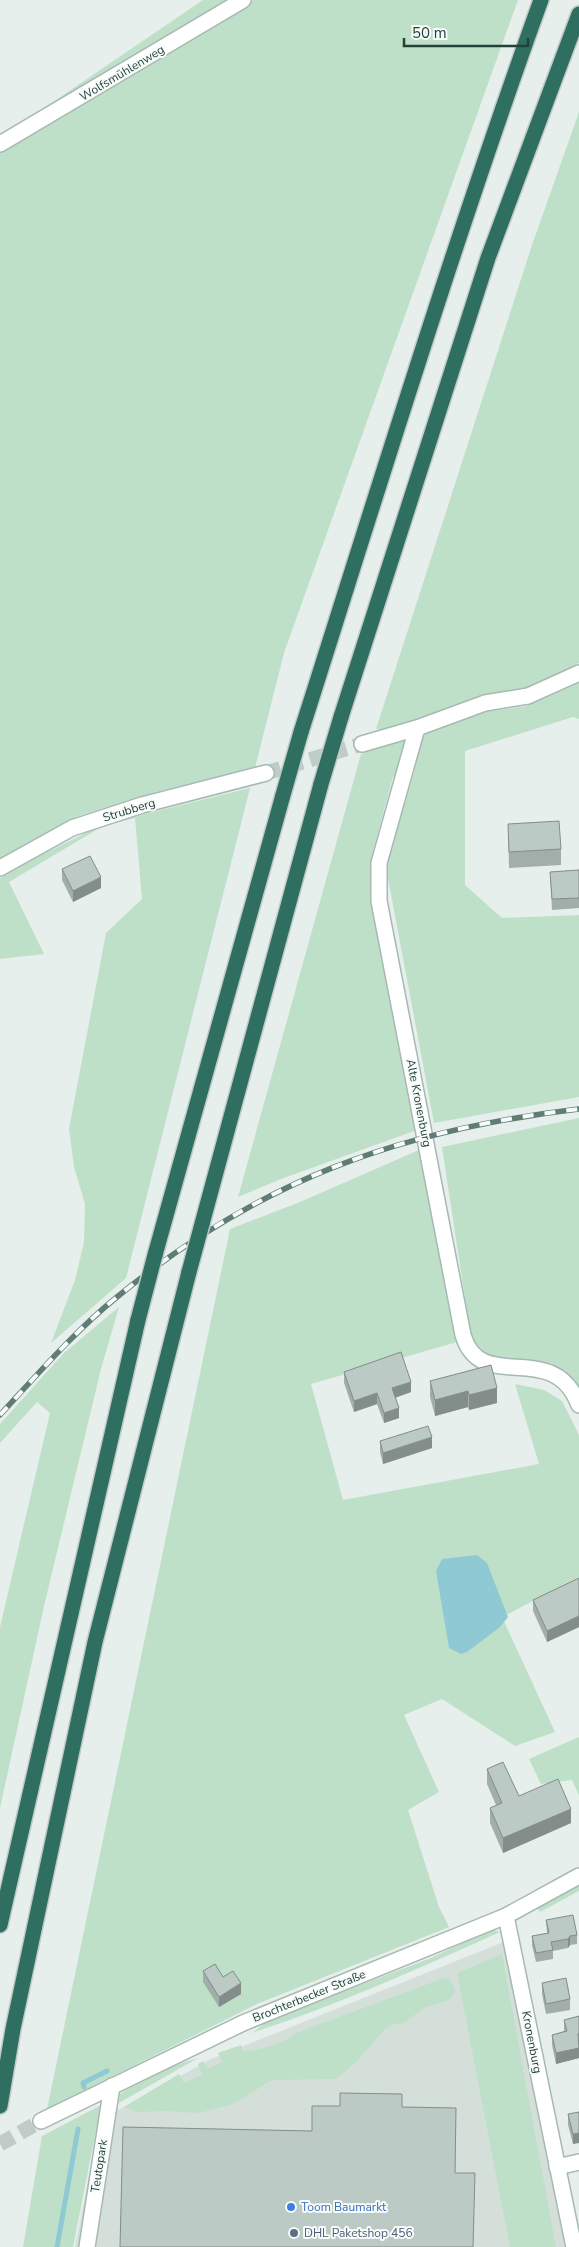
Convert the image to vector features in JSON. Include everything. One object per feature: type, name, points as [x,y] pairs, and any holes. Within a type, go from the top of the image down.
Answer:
[{"type":"highway","points":[[0,1925],[138,1320],[283,795],[393,440],[513,77],[541,0]]},
{"type":"highway","points":[[0,2106],[13,2029],[95,1642],[189,1272],[321,784],[367,632],[488,258],[579,14]]},
{"type":"street","name":"Wolfsmühlenweg","points":[[0,144],[243,0]]},
{"type":"street","points":[[362,744],[417,728],[485,703],[528,696],[579,673]]},
{"type":"street","name":"Alte Kronenburg","points":[[417,728],[379,863],[379,900],[463,1336],[467,1348],[475,1357],[487,1364],[544,1370],[562,1377],[573,1389],[579,1405]]},
{"type":"street","name":"Strubberg","points":[[0,868],[72,828],[142,805],[266,773]]},
{"type":"street","name":"Brochterbecker Straße","points":[[41,2121],[243,2023],[506,1916],[579,1876]]},
{"type":"street","name":"Kronenburg","points":[[506,1916],[574,2247]]},
{"type":"street","name":"Teutopark","points":[[87,2247],[112,2086]]},
{"type":"street","points":[[557,2167],[579,2162]]},
{"type":"shaded area","points":[[506,1941],[565,2247],[75,2247],[100,2120],[211,2059]]},
{"type":"green space","points":[[203,0],[518,0],[284,653],[255,768],[159,791],[78,816],[0,860],[0,138]]},
{"type":"green space","points":[[579,112],[579,663],[527,689],[386,731],[376,729],[532,245]]},
{"type":"green space","points":[[579,680],[579,719],[573,717],[465,751],[465,885],[502,918],[579,915],[579,1097],[434,1123],[386,868],[415,769],[393,777],[371,858],[379,944],[417,1130],[281,1179],[238,1197],[361,754],[485,712],[527,706]]},
{"type":"green space","points":[[250,788],[126,1278],[51,1343],[75,1280],[84,1242],[85,1204],[74,1167],[69,1129],[106,933],[142,899],[135,818],[103,826],[9,882],[44,954],[0,959],[0,878],[23,864],[104,824]]},
{"type":"green space","points":[[579,1118],[579,1388],[575,1385],[510,1370],[506,1359],[485,1353],[471,1338],[442,1147]]},
{"type":"green space","points":[[419,1150],[457,1342],[311,1384],[343,1500],[539,1464],[515,1384],[544,1390],[562,1401],[579,1435],[579,1577],[502,1617],[555,1732],[515,1746],[442,1699],[404,1715],[439,1792],[408,1810],[439,1907],[449,1927],[257,2004],[47,2109],[230,1229],[300,1202]]},
{"type":"green space","points":[[119,1307],[101,1369],[44,1606],[0,1808],[0,1627],[50,1413],[37,1402],[0,1443],[0,1424],[64,1353]]},
{"type":"green space","points":[[579,1737],[579,1795],[572,1780],[541,1784],[529,1759]]},
{"type":"green space","points":[[579,1885],[579,1891],[540,1912],[538,1908]]},
{"type":"green space","points":[[492,1929],[500,1932],[408,1973],[252,2033],[269,2020],[431,1958]]},
{"type":"green space","points":[[502,1954],[556,2247],[510,2247],[457,1973]]},
{"type":"green space","points":[[444,1978],[449,1979],[455,1989],[454,1995],[447,2001],[426,2007],[402,2024],[393,2024],[385,2029],[354,2064],[336,2079],[272,2080],[233,2104],[199,2113],[136,2112],[124,2107],[179,2074],[184,2083],[202,2075],[198,2064],[203,2061],[208,2069],[222,2062],[218,2053],[241,2045],[243,2051],[271,2046],[296,2033]]},
{"type":"green space","points":[[198,2058],[119,2103],[120,2094],[138,2082],[167,2068]]},
{"type":"green space","points":[[101,2105],[73,2247],[23,2247],[42,2136]]},
{"type":"water","points":[[477,1555],[487,1563],[508,1617],[500,1627],[467,1652],[461,1654],[449,1648],[436,1571],[442,1559]]},
{"type":"building","points":[[559,821],[561,849],[509,852],[508,824]]},
{"type":"building","points":[[90,856],[101,877],[73,891],[62,869]]},
{"type":"building","points":[[579,870],[579,898],[552,899],[550,872]]},
{"type":"building","points":[[401,1352],[411,1382],[392,1388],[399,1408],[384,1413],[377,1393],[354,1401],[344,1372]]},
{"type":"building","points":[[491,1365],[497,1388],[469,1395],[468,1391],[435,1400],[430,1381]]},
{"type":"building","points":[[428,1426],[432,1437],[383,1453],[380,1441]]},
{"type":"building","points":[[579,1578],[579,1616],[547,1631],[533,1600]]},
{"type":"building","points":[[503,1762],[519,1796],[558,1779],[571,1809],[503,1838],[490,1808],[502,1803],[487,1769]]},
{"type":"building","points":[[573,1915],[577,1935],[570,1936],[568,1939],[551,1942],[553,1950],[536,1953],[532,1936],[549,1933],[546,1920]]},
{"type":"building","points":[[215,1964],[223,1977],[233,1971],[241,1983],[219,1997],[203,1971]]},
{"type":"building","points":[[566,1978],[570,1999],[546,2004],[542,1983]]},
{"type":"building","points":[[579,2016],[579,2048],[556,2053],[552,2035],[567,2031],[564,2020]]},
{"type":"building","points":[[340,2093],[402,2094],[402,2107],[456,2108],[455,2173],[475,2173],[473,2247],[120,2247],[123,2127],[312,2131],[312,2106],[340,2106]]},
{"type":"building","points":[[579,2112],[579,2133],[573,2134],[568,2114]]},
{"type":"waterway","points":[[84,2087],[83,2083],[107,2071]]},
{"type":"waterway","points":[[57,2247],[78,2129]]},
{"type":"tunnel","points":[[266,773],[362,744]]},
{"type":"tunnel","points":[[0,2144],[41,2121]]},
{"type":"railway","points":[[0,1415],[71,1339],[117,1297],[170,1256],[223,1222],[278,1192],[333,1167],[391,1147],[451,1131],[513,1118],[579,1109]]},
{"type":"place","name":"Toom Baumarkt","points":[[291,2207]]},
{"type":"place","name":"DHL Paketshop 456","points":[[294,2233]]}]
